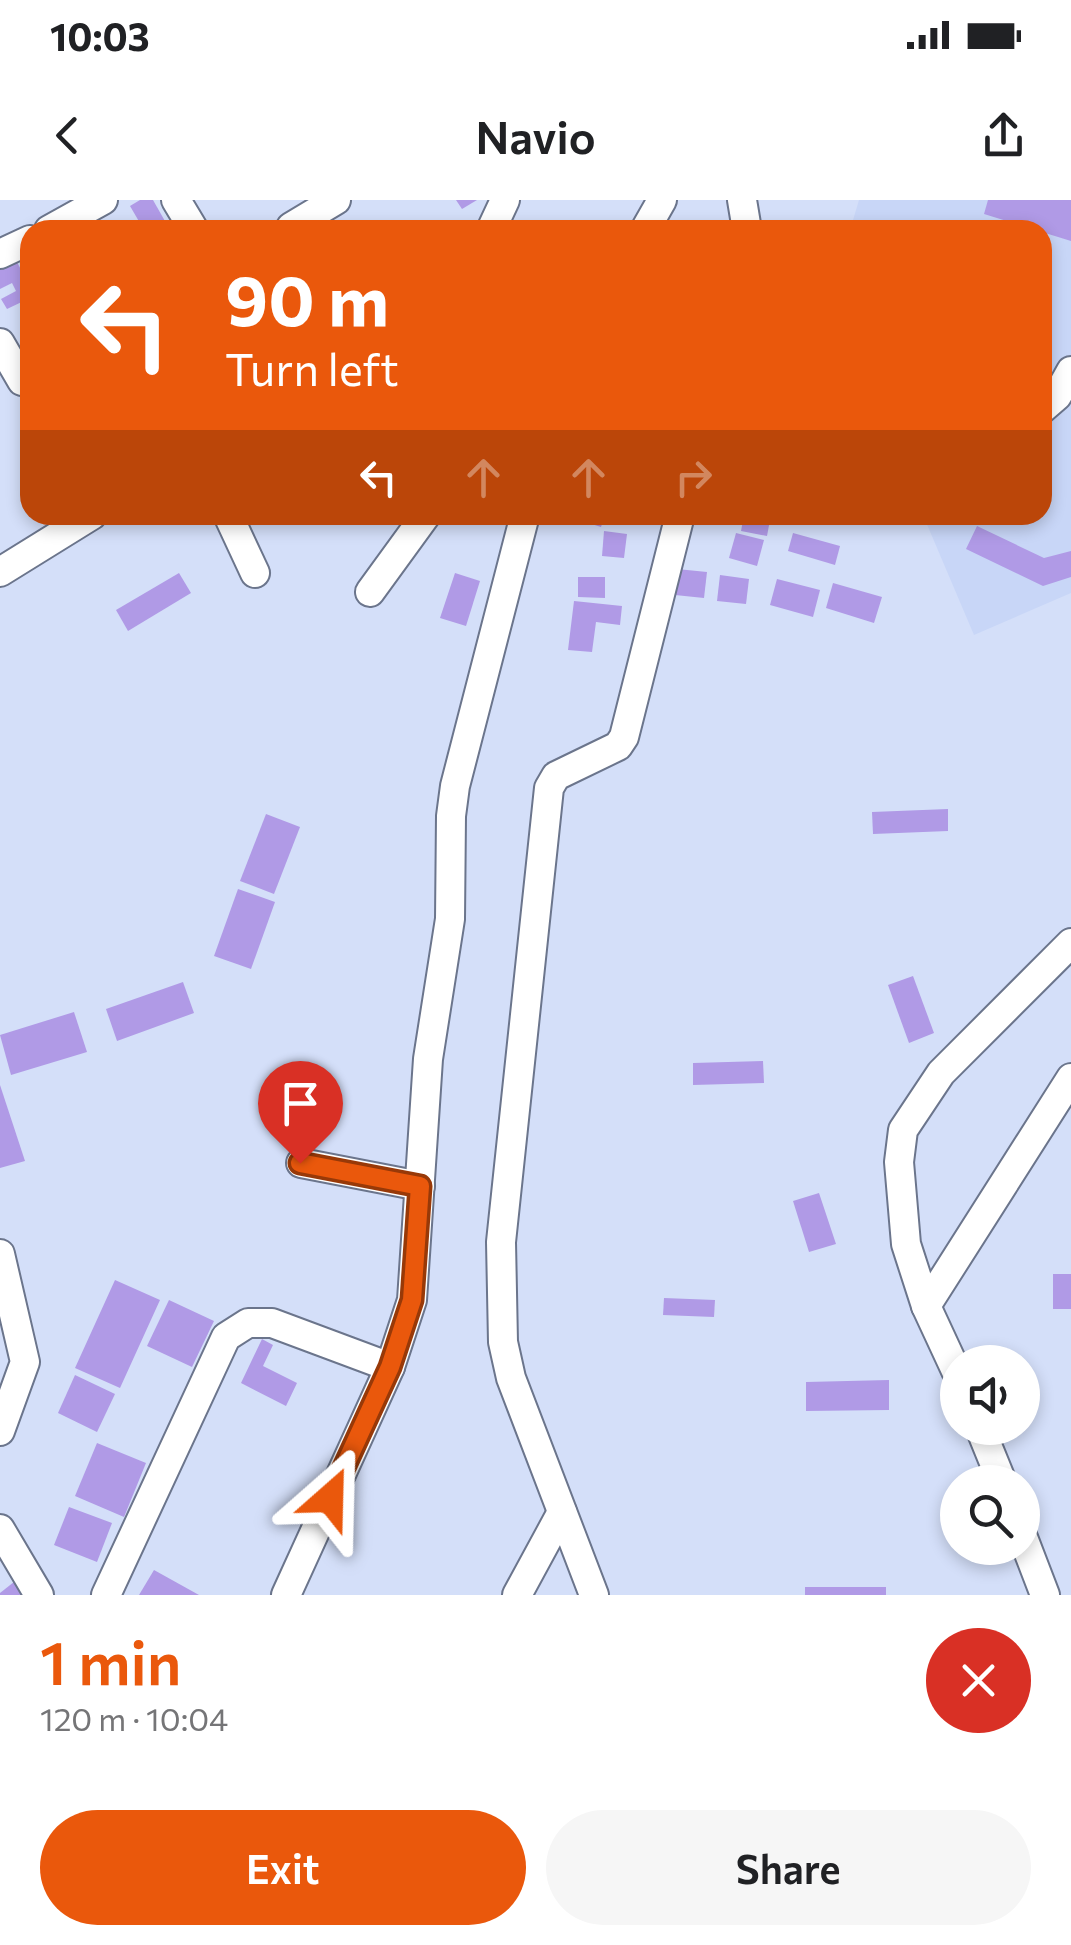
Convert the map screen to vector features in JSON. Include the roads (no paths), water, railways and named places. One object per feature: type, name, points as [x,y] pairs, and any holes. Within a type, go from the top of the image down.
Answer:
[{"type":"street","points":[[69,220],[104,200]]},
{"type":"street","points":[[302,220],[336,200]]},
{"type":"street","points":[[0,344],[17,384]]},
{"type":"street","points":[[1052,400],[1071,371]]},
{"type":"street","points":[[0,572],[76,525]]},
{"type":"street","points":[[233,525],[255,573]]},
{"type":"street","points":[[370,592],[419,525]]},
{"type":"street","points":[[286,1595],[390,1367],[412,1300],[428,1058],[450,919],[455,786],[521,525]]},
{"type":"street","points":[[594,1595],[511,1378],[504,1342],[501,1242],[549,788],[556,776],[618,746],[624,737],[677,525]]},
{"type":"street","points":[[944,1345],[926,1306],[906,1244],[899,1162],[903,1130],[941,1072],[1071,943]]},
{"type":"street","points":[[926,1306],[1071,1078]]},
{"type":"street","points":[[300,1163],[420,1186]]},
{"type":"street","points":[[0,1254],[25,1362],[0,1432]]},
{"type":"street","points":[[106,1595],[226,1337],[236,1328],[248,1323],[272,1323],[390,1367]]},
{"type":"street","points":[[516,1595],[562,1512]]},
{"type":"street","points":[[0,1530],[40,1595]]},
{"type":"street","points":[[1034,1565],[1045,1595]]}]
